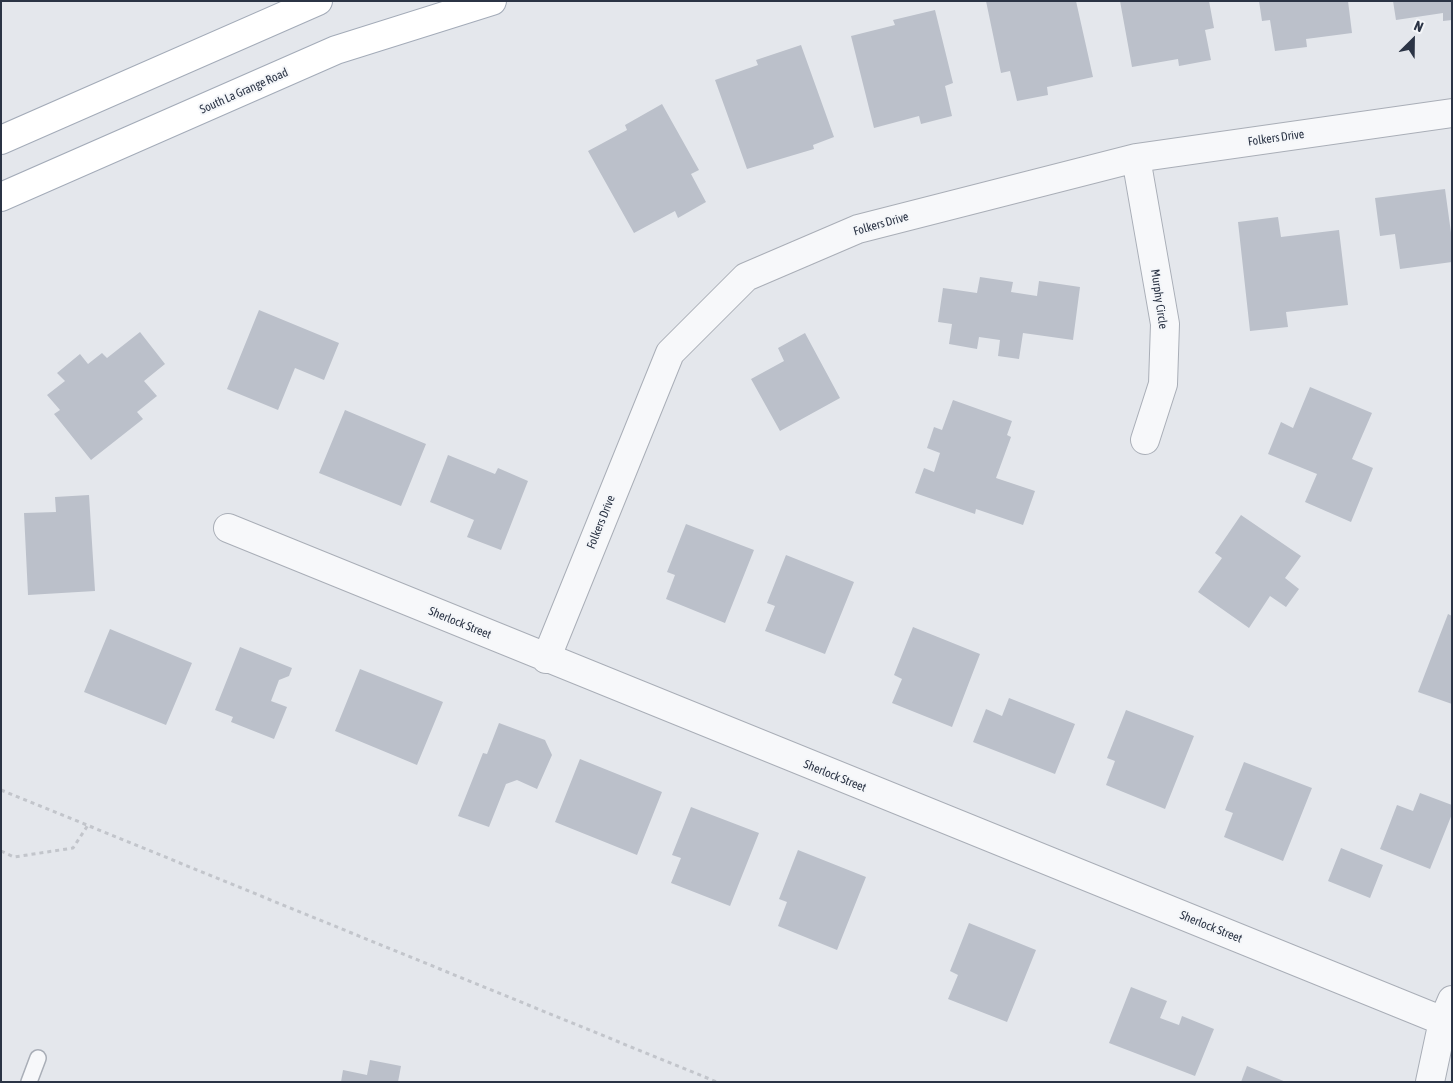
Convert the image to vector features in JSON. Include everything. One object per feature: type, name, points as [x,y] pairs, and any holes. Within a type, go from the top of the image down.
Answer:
[{"type":"main road","points":[[1,140],[318,1]]},
{"type":"main road","name":"South La Grange Road","points":[[1,197],[336,50],[492,1]]},
{"type":"street","name":"Folkers Drive","points":[[546,659],[670,353],[746,277],[858,229],[1136,158],[1452,113]]},
{"type":"street","name":"Murphy Circle","points":[[1136,158],[1165,324],[1163,384],[1145,440]]},
{"type":"street","name":"Sherlock Street","points":[[228,528],[546,659],[1448,1011]]},
{"type":"street","points":[[1430,1082],[1448,1011]]},
{"type":"lane","points":[[29,1082],[38,1058]]},
{"type":"path","points":[[1,790],[718,1082]]},
{"type":"path","points":[[1,851],[14,857],[73,848],[88,825]]},
{"type":"building","points":[[986,1],[1076,1],[1093,77],[1047,87],[1048,95],[1017,101],[1010,71],[1001,73]]},
{"type":"building","points":[[1120,1],[1209,1],[1214,28],[1205,30],[1211,60],[1179,66],[1178,59],[1132,67]]},
{"type":"building","points":[[1259,1],[1348,1],[1352,33],[1306,39],[1307,47],[1275,51],[1270,20],[1262,21]]},
{"type":"building","points":[[1393,1],[1452,1],[1452,20],[1443,21],[1443,13],[1396,20]]},
{"type":"building","points":[[935,10],[953,83],[945,86],[952,116],[921,124],[919,116],[874,128],[851,36],[895,25],[893,20]]},
{"type":"building","points":[[801,45],[834,137],[813,145],[814,149],[747,169],[715,80],[758,65],[756,60]]},
{"type":"building","points":[[662,104],[699,170],[691,174],[706,202],[678,218],[675,211],[634,233],[588,151],[627,130],[625,125]]},
{"type":"building","points":[[1445,189],[1452,240],[1452,262],[1400,269],[1395,234],[1380,236],[1375,198]]},
{"type":"building","points":[[1278,217],[1281,237],[1339,230],[1348,305],[1286,312],[1288,327],[1250,331],[1238,222]]},
{"type":"building","points":[[980,277],[1013,282],[1011,292],[1037,296],[1039,281],[1080,287],[1073,340],[1023,333],[1019,359],[998,356],[1000,340],[979,337],[977,349],[949,344],[952,324],[938,322],[943,288],[977,293]]},
{"type":"building","points":[[259,310],[339,343],[324,380],[295,368],[278,410],[227,389]]},
{"type":"building","points":[[140,332],[165,364],[144,381],[157,396],[137,412],[143,419],[91,460],[54,414],[60,410],[47,395],[65,381],[57,373],[80,354],[88,364],[102,353],[107,358]]},
{"type":"building","points":[[805,333],[840,398],[780,431],[751,379],[784,361],[778,348]]},
{"type":"building","points":[[1310,387],[1372,413],[1352,459],[1373,468],[1351,522],[1305,502],[1317,474],[1268,454],[1281,422],[1293,428]]},
{"type":"building","points":[[953,400],[1012,421],[1007,435],[1011,437],[996,478],[1035,491],[1023,525],[976,509],[975,514],[915,493],[924,468],[934,472],[940,453],[927,448],[934,427],[942,430]]},
{"type":"building","points":[[345,410],[426,444],[401,506],[319,473]]},
{"type":"building","points":[[448,455],[495,474],[498,468],[528,481],[501,550],[467,537],[474,520],[430,502]]},
{"type":"building","points":[[89,495],[95,591],[28,595],[24,513],[56,512],[55,497]]},
{"type":"building","points":[[1241,515],[1301,556],[1285,578],[1299,589],[1286,607],[1270,596],[1249,628],[1198,592],[1222,558],[1215,553]]},
{"type":"building","points":[[686,524],[754,550],[725,623],[666,599],[675,575],[667,572]]},
{"type":"building","points":[[786,555],[854,582],[825,654],[765,631],[775,606],[767,603]]},
{"type":"building","points":[[1448,614],[1452,616],[1452,704],[1418,692]]},
{"type":"building","points":[[913,627],[980,654],[952,727],[892,703],[902,679],[894,675]]},
{"type":"building","points":[[110,629],[192,663],[166,725],[84,692]]},
{"type":"building","points":[[240,647],[292,668],[289,676],[279,680],[271,701],[287,707],[274,739],[231,722],[233,717],[215,710]]},
{"type":"building","points":[[360,669],[443,702],[417,765],[335,731]]},
{"type":"building","points":[[1009,698],[1075,724],[1055,774],[973,742],[986,709],[1002,716]]},
{"type":"building","points":[[1126,710],[1194,736],[1165,809],[1106,785],[1115,761],[1107,758]]},
{"type":"building","points":[[499,723],[545,740],[552,755],[537,789],[517,780],[506,784],[489,827],[458,816],[483,753],[487,754]]},
{"type":"building","points":[[580,759],[662,792],[637,855],[555,822]]},
{"type":"building","points":[[1244,762],[1312,788],[1283,861],[1224,837],[1233,813],[1225,810]]},
{"type":"building","points":[[1420,793],[1452,805],[1452,814],[1430,869],[1380,849],[1397,805],[1413,811]]},
{"type":"building","points":[[691,807],[759,833],[730,906],[671,883],[681,858],[672,855]]},
{"type":"building","points":[[1341,848],[1383,865],[1370,898],[1328,881]]},
{"type":"building","points":[[798,850],[866,877],[837,950],[778,926],[787,902],[779,899]]},
{"type":"building","points":[[969,923],[1036,950],[1007,1022],[948,999],[958,975],[950,971]]},
{"type":"building","points":[[1131,987],[1167,1001],[1160,1018],[1179,1025],[1182,1016],[1214,1029],[1195,1076],[1109,1043]]},
{"type":"building","points":[[370,1060],[401,1066],[398,1082],[341,1082],[343,1070],[367,1075]]},
{"type":"building","points":[[1247,1066],[1286,1082],[1241,1082]]}]
